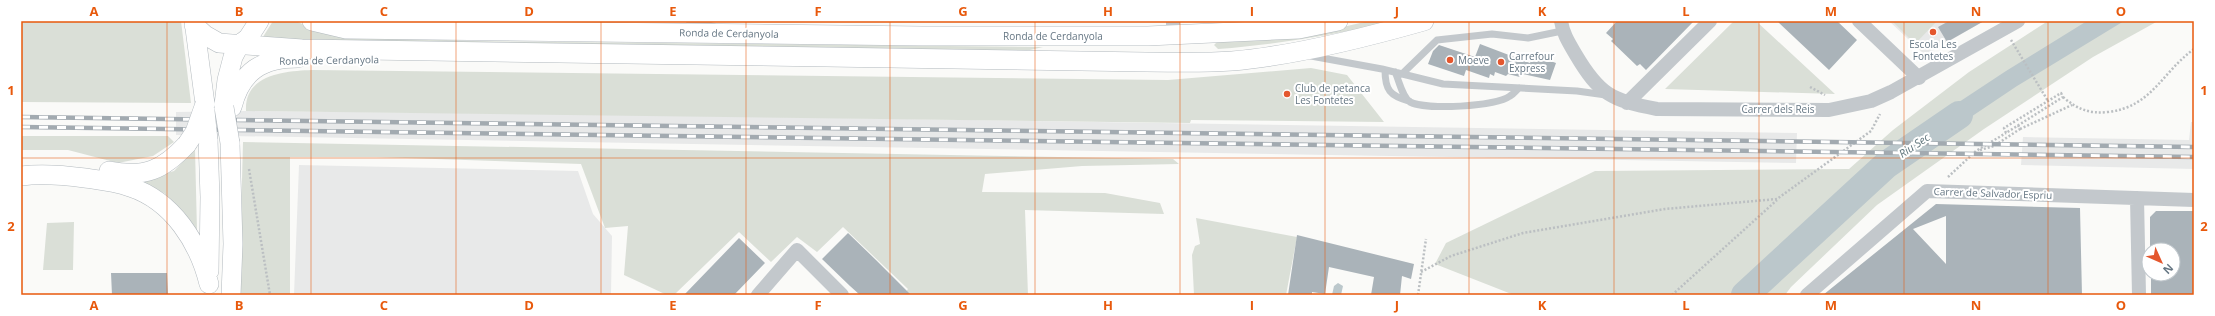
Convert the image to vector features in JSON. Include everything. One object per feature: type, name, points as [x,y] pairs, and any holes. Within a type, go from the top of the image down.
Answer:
[{"type":"street","points":[[228,107],[229,67],[240,44],[248,38],[259,21]]},
{"type":"street","name":"Ronda de Cerdanyola","points":[[312,21],[346,29],[649,26],[721,33],[922,36],[1148,36],[1177,27]]},
{"type":"street","points":[[693,21],[696,24],[721,33]]},
{"type":"street","points":[[1177,27],[1211,26],[1255,21]]},
{"type":"street","points":[[1177,27],[1292,25],[1338,21]]},
{"type":"street","name":"Ronda de Cerdanyola","points":[[194,23],[205,36],[219,43],[302,49],[1016,61],[1232,61],[1312,48],[1375,35],[1424,21]]},
{"type":"street","points":[[1627,103],[1710,21]]},
{"type":"street","points":[[1859,21],[1919,78]]},
{"type":"street","name":"Carrer dels Reis","points":[[1561,26],[1593,82],[1612,96],[1627,103],[1657,109],[1829,110],[1871,101],[1891,92],[1919,78],[2018,21]]},
{"type":"street","points":[[194,23],[205,104],[208,140],[210,197],[208,290]]},
{"type":"street","name":"Ronda de Cerdanyola","points":[[1177,27],[1193,51],[1243,52],[1312,48]]},
{"type":"street","name":"Ronda de Cerdanyola","points":[[1016,61],[1044,51],[1159,52],[1173,42],[1177,27]]},
{"type":"street","name":"Ronda de Cerdanyola","points":[[230,295],[233,244],[228,107],[236,90],[248,73],[268,62],[292,58],[434,60],[462,52]]},
{"type":"street","points":[[21,164],[64,163],[134,174],[146,173],[167,164],[187,144],[195,132],[205,104]]},
{"type":"street","points":[[21,176],[48,174],[70,176],[115,183],[142,192],[164,207],[184,227],[198,252],[208,290]]},
{"type":"street","name":"Carrer de Salvador Espriu","points":[[1807,295],[1927,191],[2194,200]]},
{"type":"street","points":[[2137,198],[2139,295]]},
{"type":"street","points":[[758,295],[797,250],[842,295]]},
{"type":"lane","points":[[1398,73],[1437,40],[1492,34],[1528,38],[1561,26]]},
{"type":"lane","points":[[1281,53],[1321,57],[1443,84],[1577,91],[1612,96]]},
{"type":"lane","points":[[1385,70],[1385,79],[1389,91],[1396,98],[1422,106],[1482,106],[1510,97],[1519,88]]},
{"type":"lane","points":[[1398,73],[1404,96],[1409,101]]},
{"type":"path","points":[[2009,38],[2048,101]]},
{"type":"path","points":[[2006,133],[2004,128],[2062,93],[2063,97],[2072,105],[2084,111],[2096,114],[2122,111],[2132,107],[2151,92],[2194,49]]},
{"type":"path","points":[[1672,295],[1777,199],[1871,131],[1891,92]]},
{"type":"path","points":[[1945,181],[1976,151],[2063,97]]},
{"type":"path","points":[[1976,151],[1994,146],[2020,129],[2072,105]]},
{"type":"path","points":[[248,164],[270,295]]},
{"type":"path","points":[[1421,272],[1451,256],[1523,233],[1665,209],[1777,199]]},
{"type":"path","points":[[1418,295],[1426,240]]},
{"type":"shaded area","points":[[21,21],[181,21],[191,103],[21,102]]},
{"type":"shaded area","points":[[273,21],[296,21],[319,32],[396,38],[471,41],[1043,47],[1013,54],[261,40]]},
{"type":"shaded area","points":[[1369,21],[1394,21],[1350,31],[1285,42],[1218,49],[1214,45],[1217,42],[1334,29]]},
{"type":"shaded area","points":[[1734,21],[1756,21],[1835,94],[1665,89]]},
{"type":"shaded area","name":"Escola Les Fontetes","points":[[1889,21],[1984,21],[1925,55]]},
{"type":"shaded area","points":[[1892,21],[1937,21],[1915,44]]},
{"type":"shaded area","points":[[2048,21],[2158,21],[2093,57],[1984,129],[1877,205],[1791,287],[1785,295],[1514,295],[1435,264],[1446,243],[1595,171],[1849,169],[1893,130],[1969,72]]},
{"type":"shaded area","points":[[2087,21],[2124,21],[2017,86],[1941,137],[1909,135],[2006,71]]},
{"type":"shaded area","points":[[1311,68],[1347,75],[1384,122],[1191,120],[1190,123],[246,111],[247,99],[252,89],[259,82],[268,77],[279,74],[312,70],[1168,80]]},
{"type":"shaded area","points":[[246,111],[578,114],[1797,133],[1796,163],[176,135],[176,112]]},
{"type":"shaded area","points":[[2191,122],[2194,122],[2194,169],[2021,165],[2023,137],[2189,140]]},
{"type":"shaded area","points":[[21,136],[168,136],[174,142],[153,156],[118,163],[68,150],[21,150]]},
{"type":"shaded area","points":[[243,142],[1173,159],[1179,164],[1082,166],[985,174],[982,192],[1105,193],[1160,203],[1164,214],[1025,210],[1028,295],[906,295],[905,293],[908,289],[843,227],[817,252],[797,237],[771,262],[739,232],[674,295],[667,295],[624,275],[628,226],[605,228],[581,164],[376,157],[290,157],[290,295],[239,295]]},
{"type":"shaded area","points":[[195,149],[197,231],[164,193],[137,182],[174,171]]},
{"type":"shaded area","points":[[299,165],[578,171],[593,214],[612,236],[611,295],[294,295]]},
{"type":"shaded area","points":[[1196,218],[1297,237],[1286,295],[1194,295],[1192,255],[1195,246],[1200,244]]},
{"type":"shaded area","points":[[74,222],[73,270],[43,270],[47,223]]},
{"type":"shaded area","points":[[1338,283],[1343,286],[1341,295],[1332,295],[1334,286]]},
{"type":"building","points":[[1617,21],[1694,21],[1646,70],[1640,64],[1637,66],[1611,41],[1613,39],[1606,33]]},
{"type":"building","points":[[1777,21],[1837,21],[1857,40],[1829,70]]},
{"type":"building","points":[[1949,21],[1984,21],[1947,42],[1938,27]]},
{"type":"building","name":"Carrefour Express","points":[[1480,44],[1530,63],[1532,58],[1541,61],[1542,58],[1556,63],[1550,80],[1523,74],[1520,77],[1508,74],[1506,76],[1495,72],[1494,76],[1490,74],[1489,78],[1466,70],[1464,76],[1428,64],[1433,51],[1439,45],[1475,57]]},
{"type":"building","points":[[1936,204],[2080,208],[2082,295],[1823,295]],"holes":[[[1946,216],[1946,264],[1913,229]]]},
{"type":"building","points":[[2156,211],[2194,211],[2194,295],[2151,295],[2151,282],[2181,282],[2181,242],[2150,242],[2150,217]]},
{"type":"building","points":[[848,233],[911,295],[860,295],[822,259]]},
{"type":"building","points":[[1297,235],[1414,264],[1411,279],[1402,276],[1400,295],[1371,295],[1374,277],[1329,267],[1325,294],[1312,292],[1312,295],[1288,295]]},
{"type":"building","points":[[739,238],[765,263],[734,295],[684,295]]},
{"type":"building","points":[[111,273],[167,273],[168,295],[112,295]]},
{"type":"waterway","name":"Riu Sec","points":[[1745,295],[1886,165],[1959,115]]},
{"type":"railway","points":[[21,117],[2194,147]]},
{"type":"railway","points":[[21,127],[2194,157]]},
{"type":"place","name":"Escola Les Fontetes","points":[[1933,32]]},
{"type":"place","name":"Moeve","points":[[1450,60]]},
{"type":"place","name":"Carrefour Express","points":[[1501,62]]},
{"type":"place","name":"Club de petanca Les Fontetes","points":[[1287,94]]}]
